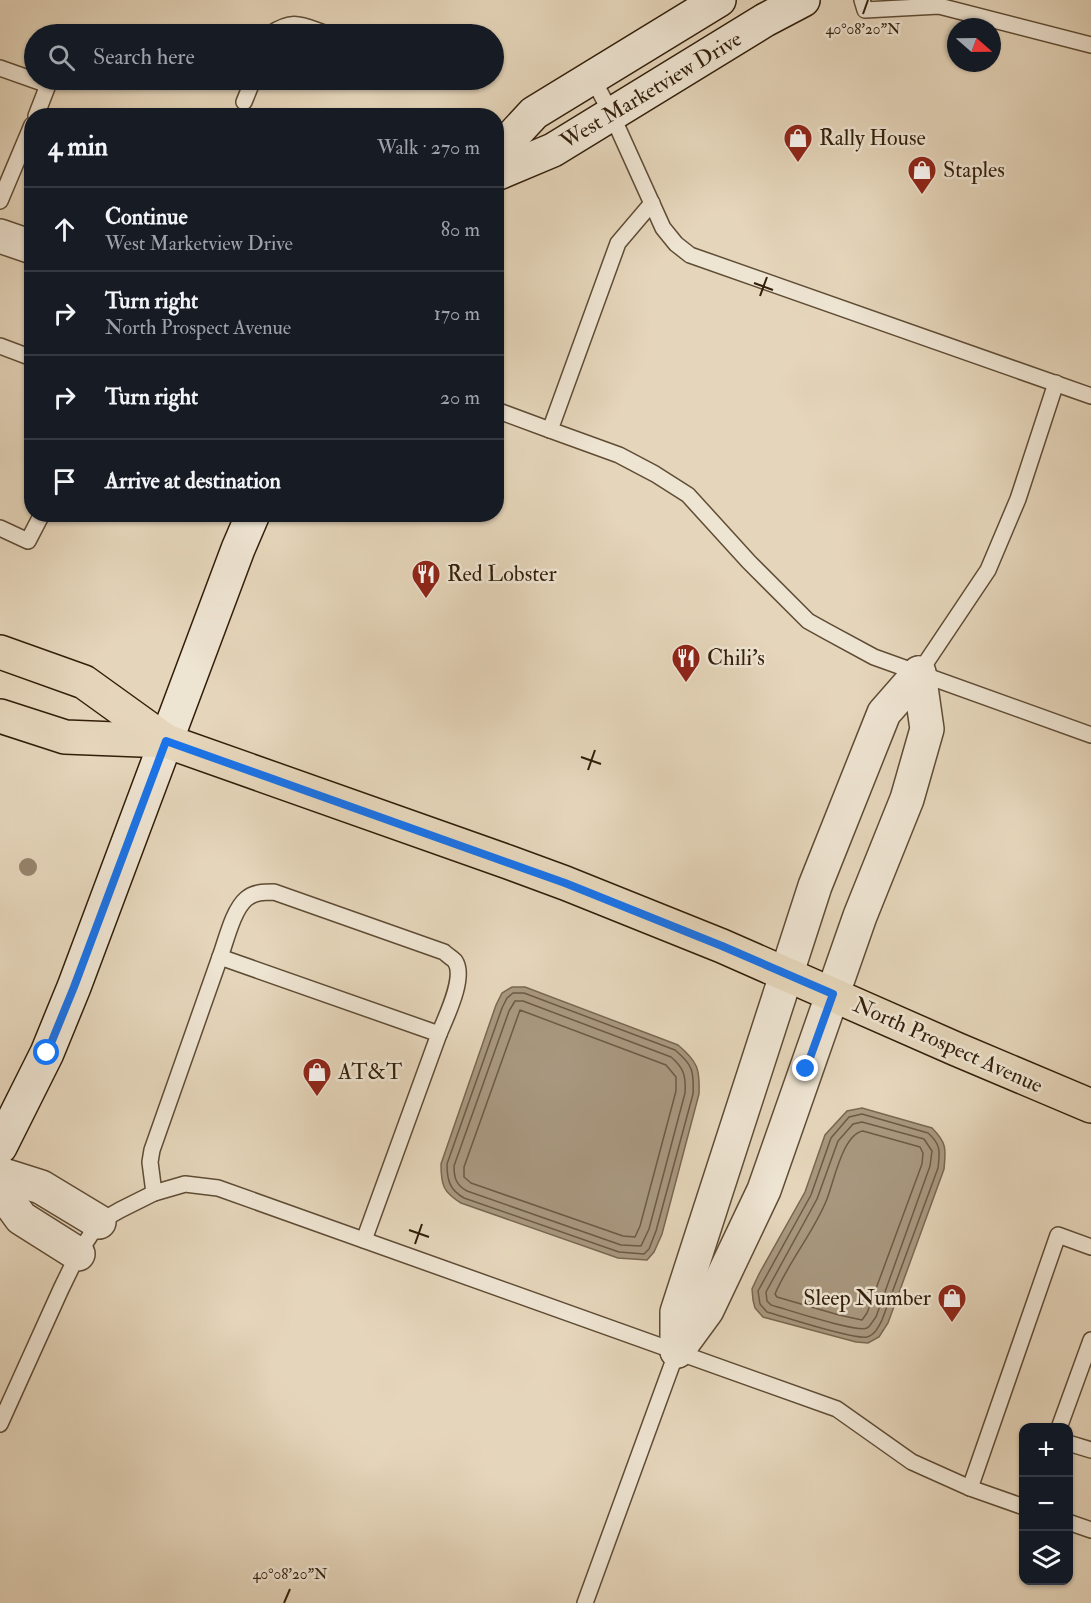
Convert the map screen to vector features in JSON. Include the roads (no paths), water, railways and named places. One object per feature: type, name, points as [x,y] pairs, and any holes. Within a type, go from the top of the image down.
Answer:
[{"type":"main road","name":"North Prospect Avenue","points":[[0,652],[84,682],[166,741],[565,883],[722,946],[1091,1107]]},
{"type":"main road","name":"North Prospect Avenue","points":[[0,716],[64,737],[166,741]]},
{"type":"street","name":"West Marketview Drive","points":[[504,145],[534,113],[719,0]]},
{"type":"street","name":"West Marketview Drive","points":[[504,171],[553,150],[765,20],[803,0]]},
{"type":"street","points":[[0,236],[24,244]]},
{"type":"street","points":[[0,1147],[47,1053],[74,987],[250,522]]},
{"type":"street","points":[[676,1352],[677,1312],[815,886],[884,713],[919,673]]},
{"type":"street","points":[[676,1352],[707,1310],[764,1190],[860,916],[907,799],[927,729],[919,673]]},
{"type":"street","points":[[0,1174],[41,1187],[99,1222]]},
{"type":"street","points":[[0,1189],[21,1218],[78,1254]]},
{"type":"lane","points":[[862,0],[865,10],[939,6],[1091,45]]},
{"type":"lane","points":[[0,68],[24,76]]},
{"type":"lane","points":[[592,77],[611,113],[663,228],[676,244],[690,255],[1091,396]]},
{"type":"lane","points":[[39,108],[46,90]]},
{"type":"lane","points":[[244,102],[249,90]]},
{"type":"lane","points":[[0,201],[24,144]]},
{"type":"lane","points":[[550,430],[618,243],[652,203]]},
{"type":"lane","points":[[0,346],[24,355]]},
{"type":"lane","points":[[919,673],[988,570],[1018,499],[1056,383]]},
{"type":"lane","points":[[504,413],[619,455],[688,495],[749,562],[808,621],[874,657],[1091,735]]},
{"type":"lane","points":[[0,528],[28,541],[38,522]]},
{"type":"lane","points":[[154,1193],[150,1162],[152,1150],[237,911],[246,898],[257,892],[274,892],[444,952],[456,962],[458,976],[456,990],[364,1240]]},
{"type":"lane","points":[[220,957],[439,1034]]},
{"type":"lane","points":[[0,1424],[78,1254],[99,1222],[154,1193],[185,1184],[218,1188],[837,1409],[912,1462],[970,1488],[1019,1506]]},
{"type":"lane","points":[[970,1488],[1058,1235],[1091,1247]]},
{"type":"lane","points":[[1061,1423],[1091,1340]]},
{"type":"lane","points":[[585,1603],[676,1352]]},
{"type":"lane","points":[[1073,1445],[1091,1450]]},
{"type":"lane","points":[[1073,1524],[1091,1530]]},
{"type":"water","points":[[512,987],[525,987],[678,1045],[694,1061],[699,1078],[699,1094],[662,1234],[654,1252],[647,1260],[618,1258],[461,1203],[444,1187],[441,1164],[496,1005],[502,993]]},
{"type":"water","points":[[862,1108],[932,1128],[943,1142],[945,1151],[944,1169],[888,1323],[879,1337],[868,1343],[856,1342],[763,1317],[755,1308],[752,1289],[805,1192],[825,1135],[847,1111]]},
{"type":"place","name":"Rally House","points":[[798,164]]},
{"type":"place","name":"Staples","points":[[922,196]]},
{"type":"place","name":"Red Lobster","points":[[426,600]]},
{"type":"place","name":"Chili's","points":[[686,684]]},
{"type":"place","name":"AT&T","points":[[317,1098]]},
{"type":"place","name":"Sleep Number","points":[[952,1324]]}]
